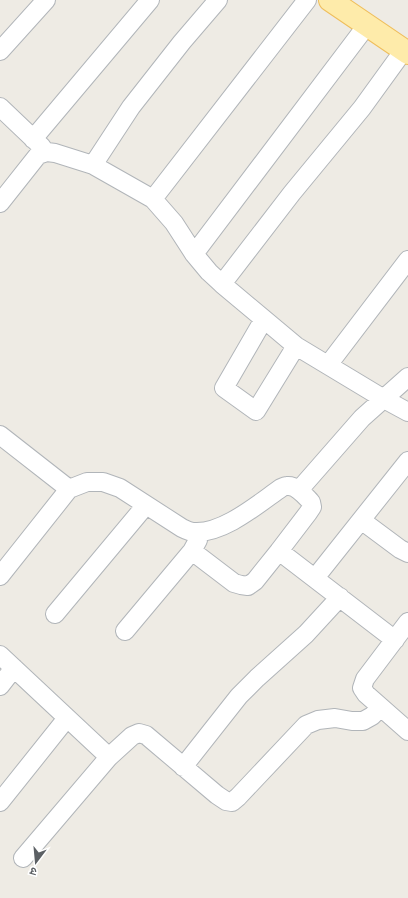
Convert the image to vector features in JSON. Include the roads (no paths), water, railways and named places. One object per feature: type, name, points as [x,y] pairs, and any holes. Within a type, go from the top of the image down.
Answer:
[{"type":"main road","points":[[330,0],[406,52]]},
{"type":"street","points":[[0,51],[46,0]]},
{"type":"street","points":[[33,139],[150,0]]},
{"type":"street","points":[[93,165],[131,107],[182,42],[218,0]]},
{"type":"street","points":[[153,199],[307,0]]},
{"type":"street","points":[[194,254],[367,25]]},
{"type":"street","points":[[222,284],[292,193],[406,52]]},
{"type":"street","points":[[0,107],[47,152]]},
{"type":"street","points":[[0,203],[38,155],[47,152],[56,153],[93,165],[153,199],[174,223],[194,254],[209,272],[296,346],[408,412]]},
{"type":"street","points":[[328,365],[408,260]]},
{"type":"street","points":[[264,319],[224,388],[256,411],[296,346]]},
{"type":"street","points":[[299,490],[362,418],[408,377]]},
{"type":"street","points":[[3,442],[69,489]]},
{"type":"street","points":[[315,578],[408,461]]},
{"type":"street","points":[[0,576],[69,489],[88,482],[103,482],[120,488],[182,528],[192,532],[202,532],[232,521],[281,488],[288,486],[299,490],[311,502],[312,507],[256,581],[248,586],[241,586],[234,583],[192,550]]},
{"type":"street","points":[[55,614],[146,505]]},
{"type":"street","points":[[361,520],[400,549],[408,553]]},
{"type":"street","points":[[125,631],[192,550],[202,532]]},
{"type":"street","points":[[279,551],[395,640]]},
{"type":"street","points":[[183,767],[239,696],[306,634],[340,597]]},
{"type":"street","points":[[408,622],[365,679],[362,688],[366,694],[408,731]]},
{"type":"street","points":[[0,655],[109,757]]},
{"type":"street","points":[[0,686],[14,668]]},
{"type":"street","points":[[23,858],[109,757],[132,736],[139,733],[146,735],[217,795],[226,801],[232,802],[238,798],[306,725],[318,720],[335,718],[363,721],[372,716],[381,707]]},
{"type":"street","points":[[0,802],[67,718]]}]
